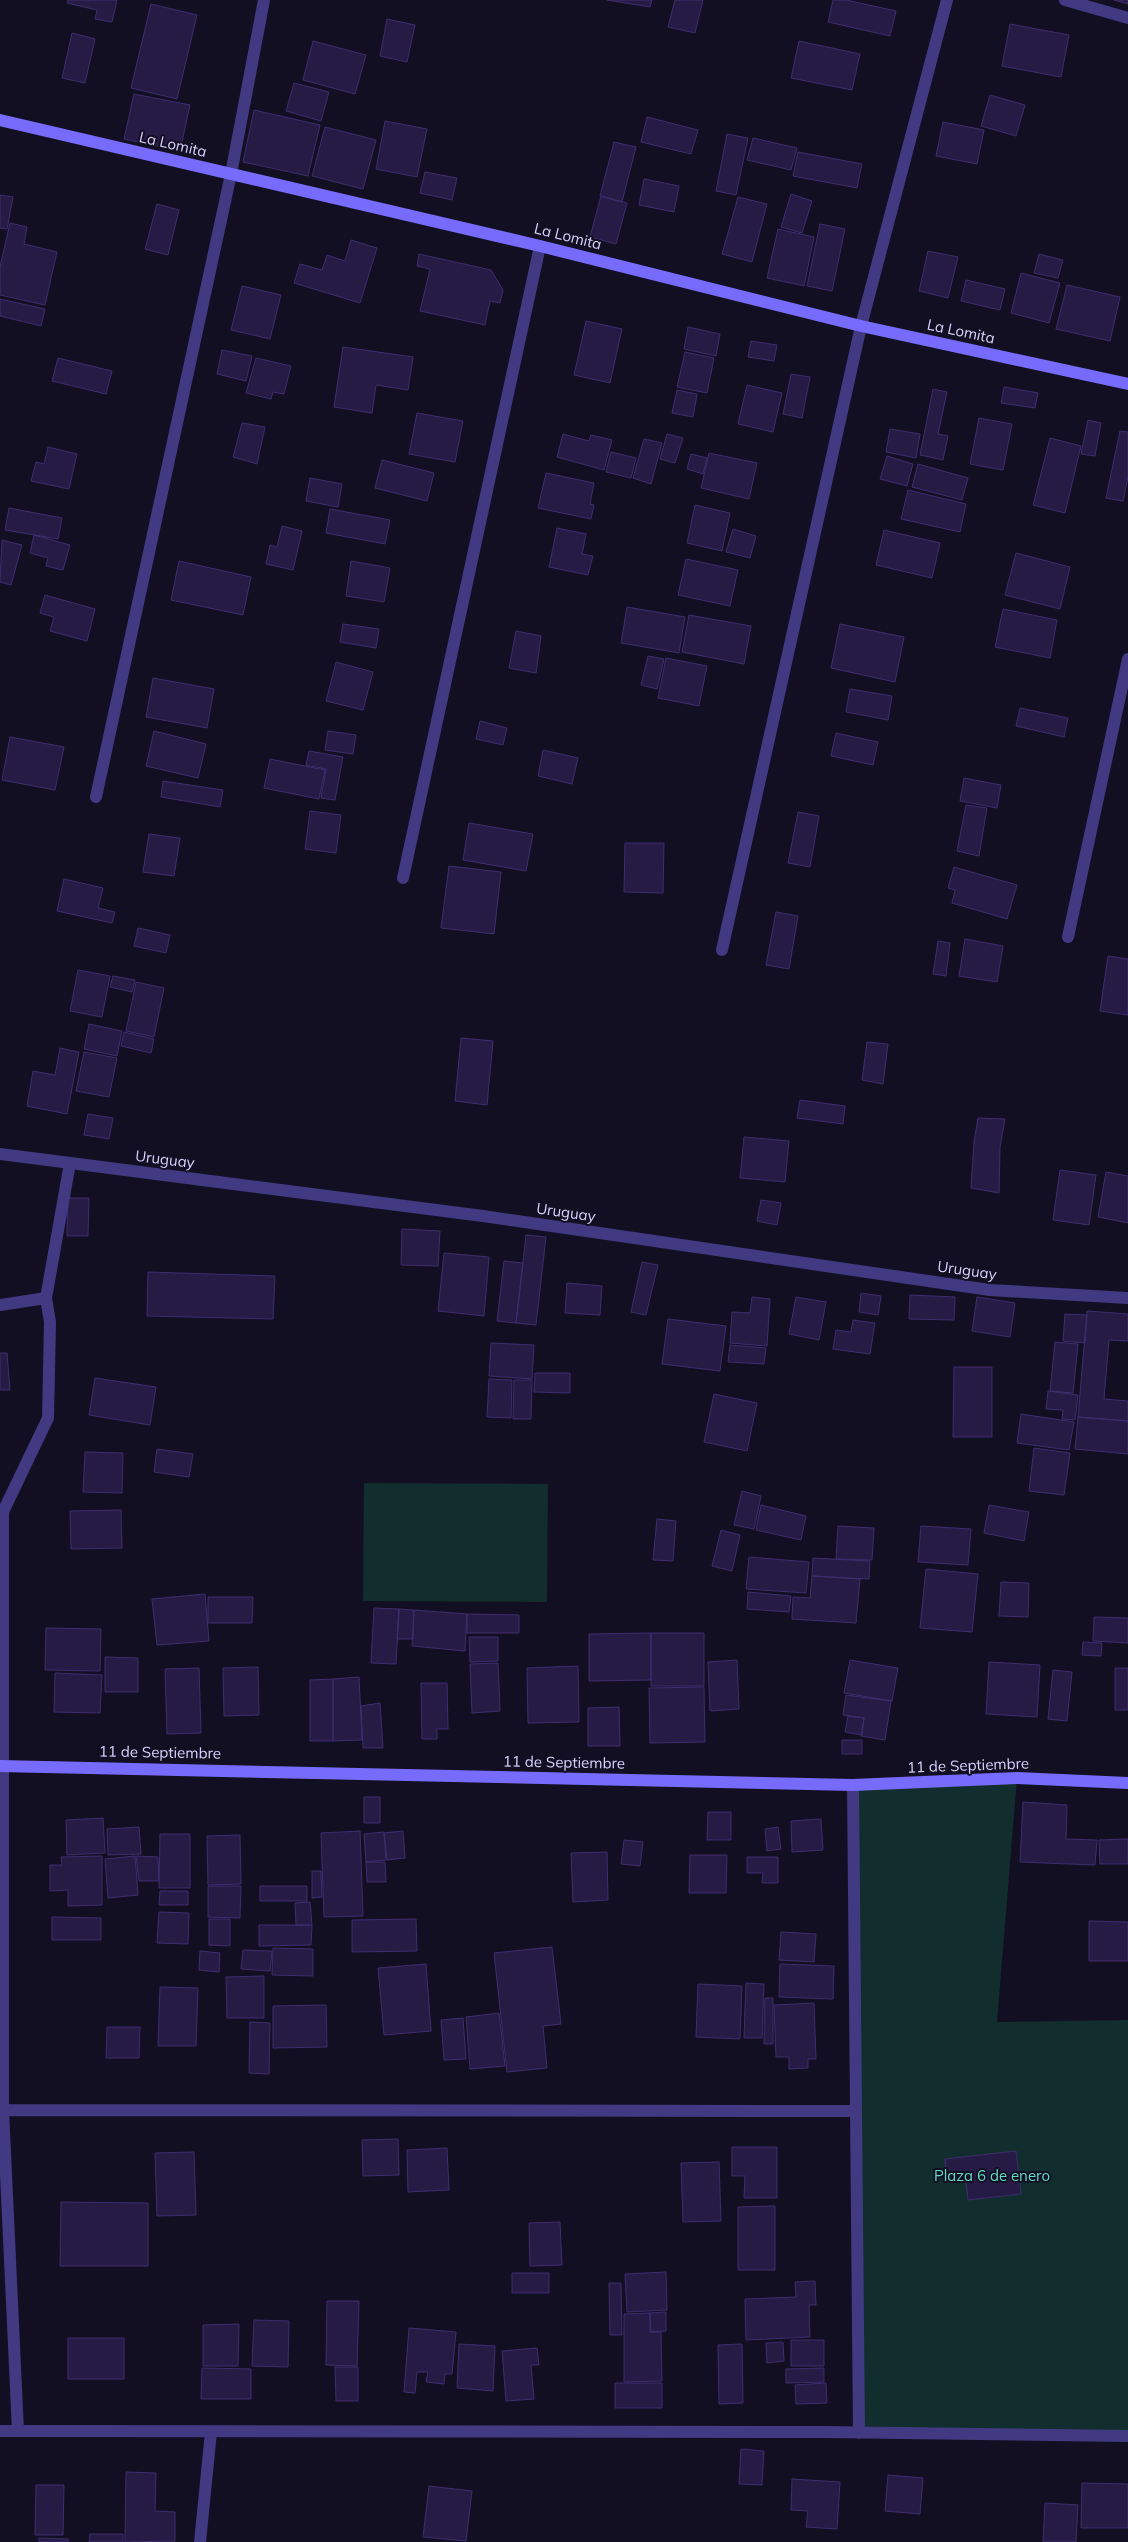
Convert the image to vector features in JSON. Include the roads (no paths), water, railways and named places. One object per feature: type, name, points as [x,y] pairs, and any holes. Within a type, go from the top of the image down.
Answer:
[{"type":"street","points":[[96,797],[231,174],[264,0]]},
{"type":"street","points":[[722,950],[861,326],[947,0]]},
{"type":"street","points":[[1065,0],[1128,18]]},
{"type":"street","name":"La Lomita","points":[[0,120],[540,246],[861,326],[1128,384]]},
{"type":"street","points":[[403,878],[540,246]]},
{"type":"street","points":[[1068,937],[1128,659]]},
{"type":"street","name":"Uruguay","points":[[0,1154],[483,1216],[990,1290],[1128,1298]]},
{"type":"street","points":[[18,2431],[1,2110],[3,1512],[48,1418],[50,1322],[46,1298],[70,1163]]},
{"type":"street","points":[[0,1305],[46,1298]]},
{"type":"street","name":"11 de Septiembre","points":[[1,1766],[854,1785],[1017,1778],[1128,1783]]},
{"type":"street","points":[[854,1785],[858,2433]]},
{"type":"street","points":[[1,2110],[855,2111]]},
{"type":"street","points":[[0,2431],[858,2433],[1128,2436]]},
{"type":"street","points":[[200,2542],[211,2432]]},
{"type":"park label","name":"Plaza 6 de enero","points":[[992,2175]]}]
